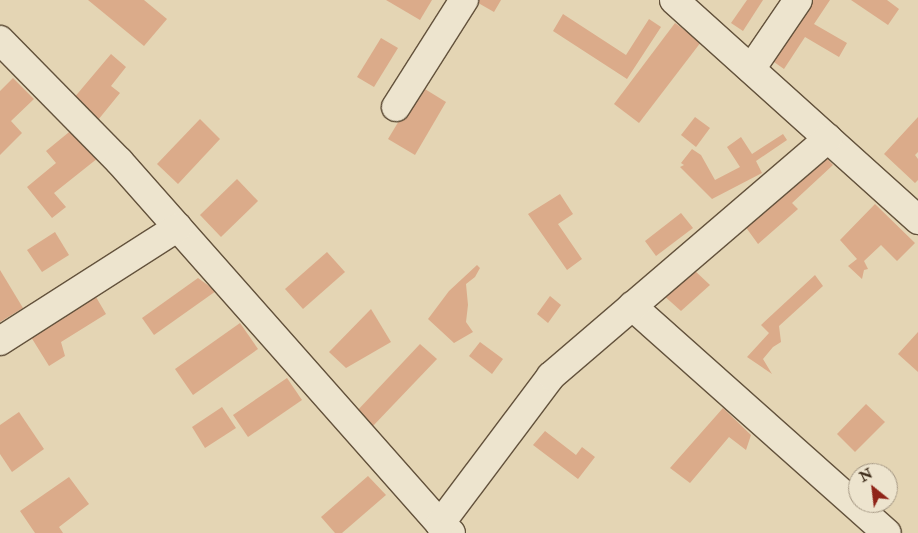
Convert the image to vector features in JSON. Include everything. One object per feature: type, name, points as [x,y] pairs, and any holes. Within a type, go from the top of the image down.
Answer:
[{"type":"street","points":[[396,107],[464,0]]},
{"type":"street","points":[[674,0],[918,220]]},
{"type":"street","points":[[751,69],[798,0]]},
{"type":"street","points":[[0,40],[120,160],[446,528],[551,376],[828,139]]},
{"type":"street","points":[[0,341],[178,226]]},
{"type":"street","points":[[632,306],[887,533]]},
{"type":"building","points":[[88,0],[144,0],[167,19],[144,46]]},
{"type":"building","points":[[386,0],[432,0],[420,20]]},
{"type":"building","points":[[473,0],[501,0],[494,12]]},
{"type":"building","points":[[747,0],[763,0],[743,31],[731,23]]},
{"type":"building","points":[[801,0],[830,0],[814,24],[847,43],[839,57],[805,37],[784,69],[764,55]]},
{"type":"building","points":[[851,0],[887,0],[899,9],[888,25]]},
{"type":"building","points":[[563,14],[626,55],[649,19],[661,27],[627,79],[553,31]]},
{"type":"building","points":[[675,23],[701,42],[639,123],[614,104]]},
{"type":"building","points":[[381,38],[398,48],[374,87],[357,77]]},
{"type":"building","points":[[111,54],[126,67],[111,86],[120,93],[98,120],[73,99]]},
{"type":"building","points":[[13,78],[34,99],[11,121],[22,133],[0,155],[0,91]]},
{"type":"building","points":[[420,86],[446,102],[415,155],[388,139]]},
{"type":"building","points":[[695,117],[710,128],[696,147],[681,135]]},
{"type":"building","points":[[918,117],[918,152],[915,155],[918,159],[918,180],[915,183],[884,154]]},
{"type":"building","points":[[200,119],[220,139],[178,184],[157,164]]},
{"type":"building","points":[[74,128],[98,158],[54,193],[66,207],[52,218],[27,187],[56,163],[46,151]]},
{"type":"building","points":[[783,134],[787,140],[756,161],[762,173],[712,199],[680,167],[684,165],[681,163],[692,149],[701,155],[715,180],[740,167],[727,147],[741,137],[752,154]]},
{"type":"building","points":[[821,152],[833,165],[792,203],[798,209],[758,244],[742,222]]},
{"type":"building","points":[[237,179],[258,201],[221,237],[200,215]]},
{"type":"building","points":[[560,194],[573,214],[558,224],[582,259],[567,270],[528,214]]},
{"type":"building","points":[[875,204],[915,243],[897,261],[881,245],[864,261],[868,269],[864,270],[862,279],[848,266],[857,259],[840,240]]},
{"type":"building","points":[[681,213],[693,228],[656,256],[645,241]]},
{"type":"building","points":[[55,232],[69,255],[42,272],[27,250]]},
{"type":"building","points":[[327,252],[345,272],[303,309],[285,289]]},
{"type":"building","points":[[477,265],[480,268],[475,277],[466,284],[468,305],[466,322],[473,332],[454,343],[428,319],[449,291]]},
{"type":"building","points":[[693,269],[710,285],[681,311],[662,294]]},
{"type":"building","points":[[0,270],[23,308],[0,322]]},
{"type":"building","points":[[815,275],[823,286],[779,326],[781,342],[773,347],[763,359],[772,374],[747,357],[769,333],[761,325]]},
{"type":"building","points":[[198,278],[216,291],[154,335],[142,318]]},
{"type":"building","points":[[550,296],[561,305],[548,323],[537,314]]},
{"type":"building","points":[[96,297],[106,314],[61,342],[65,356],[49,366],[31,337]]},
{"type":"building","points":[[371,309],[391,342],[346,368],[329,352]]},
{"type":"building","points":[[240,323],[258,349],[193,395],[175,369]]},
{"type":"building","points":[[918,332],[918,372],[898,354]]},
{"type":"building","points":[[480,342],[503,359],[492,374],[469,356]]},
{"type":"building","points":[[420,344],[437,359],[372,427],[356,412]]},
{"type":"building","points":[[287,378],[302,400],[248,437],[233,415]]},
{"type":"building","points":[[866,404],[885,422],[855,452],[837,434]]},
{"type":"building","points":[[222,407],[236,428],[205,448],[192,427]]},
{"type":"building","points":[[723,408],[751,435],[746,450],[729,437],[690,483],[670,468]]},
{"type":"building","points":[[19,412],[44,449],[12,472],[0,454],[0,425]]},
{"type":"building","points":[[545,431],[576,455],[582,447],[595,457],[578,479],[533,445]]},
{"type":"building","points":[[368,476],[386,495],[342,533],[335,533],[321,517]]},
{"type":"building","points":[[69,477],[89,504],[59,527],[63,533],[35,533],[20,511]]}]
